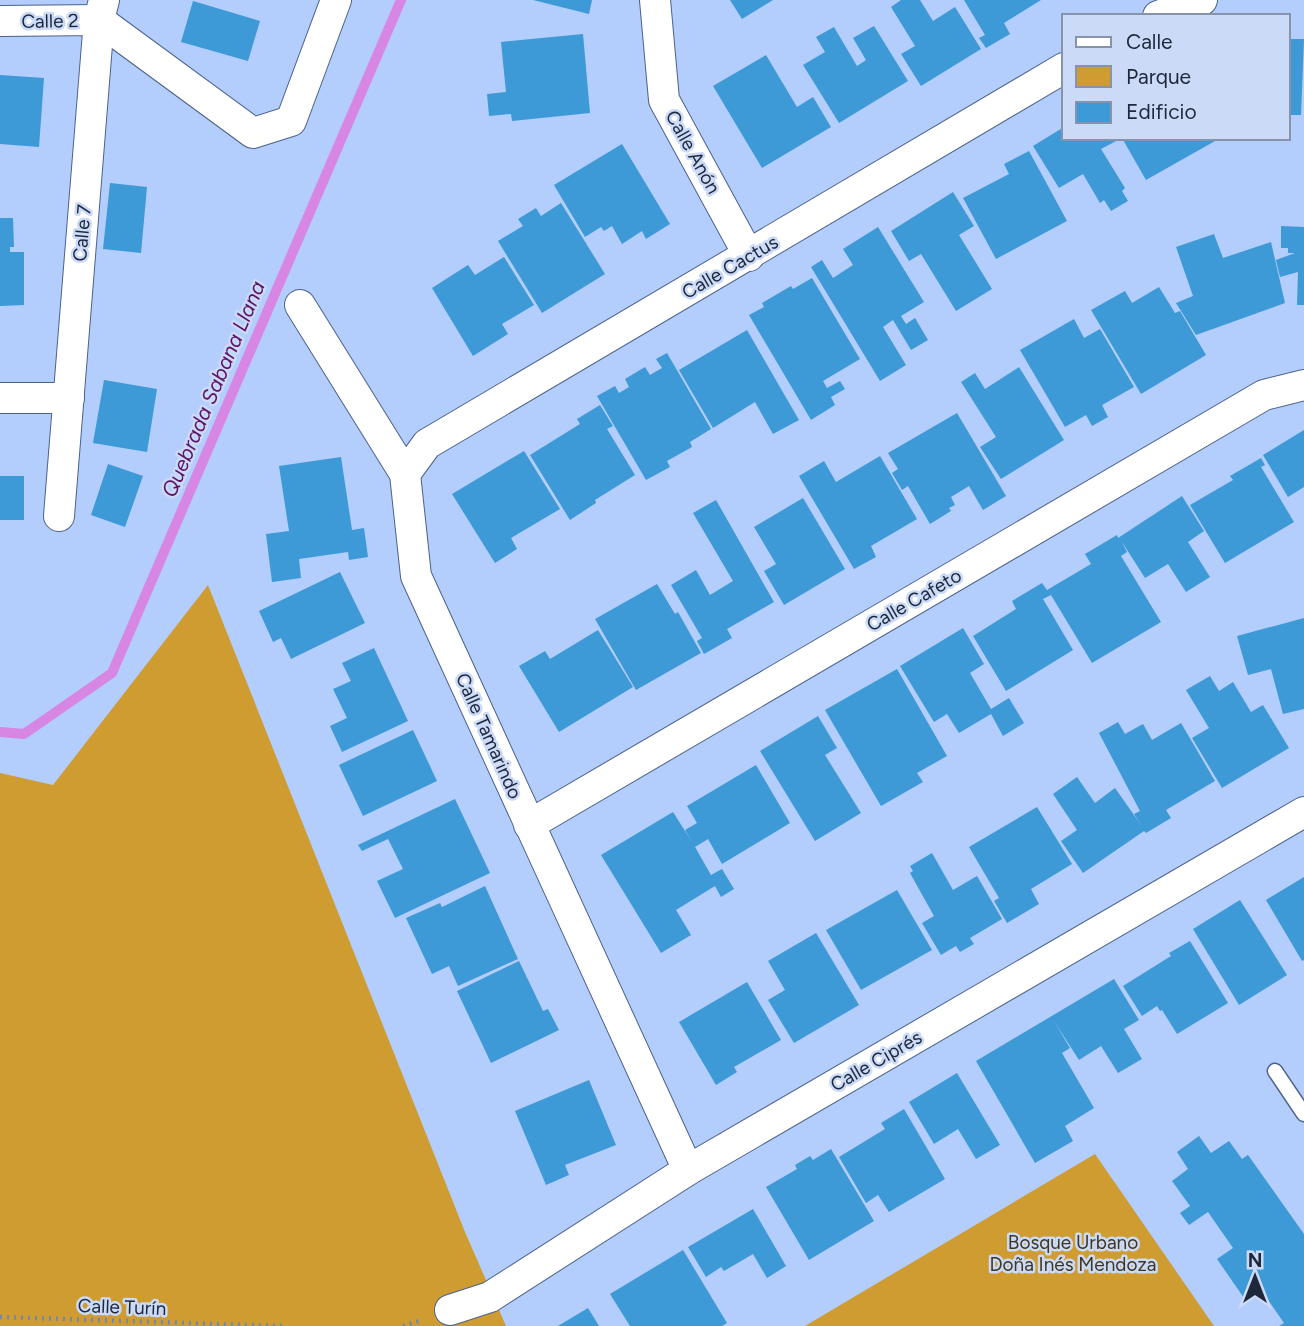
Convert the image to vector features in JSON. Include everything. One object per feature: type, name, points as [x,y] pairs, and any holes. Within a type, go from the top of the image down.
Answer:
[{"type":"street","points":[[102,10],[253,133],[291,121],[336,0]]},
{"type":"street","name":"Calle Anón","points":[[655,0],[664,100],[749,256]]},
{"type":"street","points":[[1164,14],[1202,0]]},
{"type":"street","name":"Calle 2","points":[[0,21],[102,10]]},
{"type":"street","name":"Calle 7","points":[[59,516],[102,10]]},
{"type":"street","name":"Calle Cactus","points":[[405,474],[427,444],[1062,69]]},
{"type":"street","name":"Calle Tamarindo","points":[[300,305],[405,474],[416,576],[688,1170]]},
{"type":"street","name":"Calle Cafeto","points":[[529,825],[1264,395],[1304,386]]},
{"type":"street","points":[[0,398],[69,398]]},
{"type":"street","name":"Calle Ciprés","points":[[450,1310],[490,1297],[688,1170],[1304,812]]},
{"type":"lane","points":[[1275,1071],[1304,1114]]},
{"type":"path","name":"Calle Turín","points":[[0,1317],[284,1326]]},
{"type":"green space","points":[[208,585],[465,1232],[506,1326],[0,1326],[0,773],[53,785]]},
{"type":"green space","name":"Bosque Urbano Doña Inés Mendoza","points":[[1095,1154],[1214,1326],[805,1326]]},
{"type":"building","points":[[533,0],[592,0],[589,14]]},
{"type":"building","points":[[730,0],[773,0],[742,19]]},
{"type":"building","points":[[901,0],[920,0],[933,21],[955,7],[981,49],[921,86],[901,54],[915,46],[891,7]]},
{"type":"building","points":[[964,0],[1041,0],[1004,23],[1010,34],[986,48],[979,38],[985,35]]},
{"type":"building","points":[[193,1],[260,21],[248,61],[181,42]]},
{"type":"building","points":[[874,26],[908,81],[839,123],[803,65],[825,52],[816,37],[834,27],[857,66],[866,60],[853,38]]},
{"type":"building","points":[[583,34],[590,113],[512,121],[511,114],[489,116],[487,94],[506,92],[501,42]]},
{"type":"building","points":[[1290,39],[1304,39],[1301,115],[1290,115]]},
{"type":"building","points":[[766,55],[797,107],[813,97],[831,127],[762,168],[713,86]]},
{"type":"building","points":[[0,75],[44,78],[39,147],[0,144]]},
{"type":"building","points":[[1062,128],[1062,140],[1118,140],[1101,149],[1125,188],[1122,191],[1128,201],[1111,211],[1104,200],[1100,203],[1083,174],[1059,188],[1033,146]]},
{"type":"building","points":[[1123,140],[1215,141],[1146,180]]},
{"type":"building","points":[[622,144],[670,224],[646,239],[642,231],[622,244],[612,226],[604,231],[601,227],[585,237],[554,185]]},
{"type":"building","points":[[1029,151],[1067,221],[996,259],[963,198],[1009,174],[1004,164]]},
{"type":"building","points":[[110,183],[147,187],[141,253],[103,249]]},
{"type":"building","points":[[953,192],[974,226],[959,235],[992,289],[956,311],[921,254],[909,261],[891,231]]},
{"type":"building","points":[[561,203],[605,274],[542,313],[498,241],[523,226],[518,219],[536,208],[541,216]]},
{"type":"building","points":[[0,218],[13,218],[14,247],[10,247],[10,252],[24,252],[24,305],[0,306]]},
{"type":"building","points":[[1281,226],[1304,227],[1304,305],[1297,305],[1298,272],[1280,277],[1276,260],[1295,253],[1288,253],[1288,248],[1281,248]]},
{"type":"building","points":[[878,227],[924,302],[901,316],[906,324],[915,318],[928,340],[911,350],[893,320],[883,327],[906,365],[880,381],[811,267],[822,260],[833,278],[853,265],[843,249]]},
{"type":"building","points":[[1214,234],[1223,258],[1271,242],[1285,303],[1196,335],[1176,303],[1193,296],[1176,247]]},
{"type":"building","points":[[504,257],[534,305],[502,324],[508,334],[473,356],[432,288],[468,265],[475,275]]},
{"type":"building","points":[[812,278],[860,359],[823,381],[827,388],[840,381],[845,389],[831,397],[835,405],[811,420],[749,315],[764,307],[762,303],[791,286],[793,289]]},
{"type":"building","points":[[1159,287],[1175,313],[1180,311],[1206,355],[1141,394],[1091,310],[1125,291],[1132,303]]},
{"type":"building","points":[[1074,319],[1084,338],[1100,329],[1134,387],[1102,405],[1108,417],[1092,426],[1086,415],[1065,427],[1020,350]]},
{"type":"building","points":[[747,330],[799,420],[773,434],[755,402],[713,428],[679,370]]},
{"type":"building","points":[[667,353],[711,429],[690,442],[692,447],[667,461],[670,467],[646,480],[597,396],[615,386],[619,393],[629,387],[625,379],[645,367],[650,375],[662,368],[656,359]]},
{"type":"building","points":[[1019,367],[1064,440],[1001,479],[980,447],[996,437],[961,382],[975,373],[985,389]]},
{"type":"building","points":[[104,380],[157,389],[147,452],[93,443]]},
{"type":"building","points":[[600,405],[613,426],[607,429],[635,475],[595,500],[596,503],[570,520],[530,455],[580,424],[577,419]]},
{"type":"building","points":[[957,413],[1006,496],[983,510],[969,486],[951,497],[955,505],[949,508],[951,511],[930,524],[908,486],[902,490],[892,473],[898,469],[888,453]]},
{"type":"building","points":[[1304,430],[1304,487],[1288,497],[1263,455]]},
{"type":"building","points":[[524,451],[560,509],[511,538],[517,549],[495,563],[452,494]]},
{"type":"building","points":[[880,456],[917,519],[871,546],[876,557],[854,569],[799,476],[824,461],[836,482]]},
{"type":"building","points":[[341,457],[352,530],[364,528],[368,557],[349,560],[348,552],[299,559],[301,578],[272,582],[266,534],[289,531],[279,466]]},
{"type":"building","points":[[1261,458],[1265,465],[1261,467],[1294,522],[1225,563],[1190,505],[1233,480],[1230,476]]},
{"type":"building","points":[[108,464],[143,476],[125,527],[91,515]]},
{"type":"building","points":[[0,476],[24,476],[24,520],[0,520]]},
{"type":"building","points":[[1182,496],[1204,531],[1188,542],[1210,577],[1186,592],[1168,564],[1145,578],[1122,542],[1127,552],[1121,556],[1161,622],[1092,663],[1051,595],[1043,599],[1073,650],[1006,691],[973,636],[1016,609],[1012,601],[1042,583],[1047,590],[1091,564],[1085,554],[1117,535],[1118,538]]},
{"type":"building","points":[[803,498],[845,569],[784,605],[764,571],[776,564],[754,527]]},
{"type":"building","points":[[716,500],[774,602],[727,629],[732,638],[704,654],[697,641],[702,638],[671,585],[696,570],[710,595],[733,581],[693,513]]},
{"type":"building","points":[[340,572],[365,623],[291,659],[281,638],[273,642],[259,611]]},
{"type":"building","points":[[657,584],[675,614],[678,612],[701,653],[636,690],[595,619]]},
{"type":"building","points":[[1304,618],[1304,709],[1283,714],[1271,669],[1248,675],[1237,636]]},
{"type":"building","points":[[963,628],[984,664],[970,673],[991,709],[1009,698],[1024,723],[1003,736],[991,714],[959,733],[947,714],[934,722],[900,666]]},
{"type":"building","points":[[598,630],[633,687],[559,732],[519,666],[545,651],[550,659]]},
{"type":"building","points":[[374,648],[408,721],[342,752],[330,726],[347,718],[333,689],[351,681],[342,663]]},
{"type":"building","points":[[897,669],[947,756],[917,773],[923,782],[881,806],[825,710]]},
{"type":"building","points":[[1210,676],[1219,691],[1233,682],[1251,712],[1263,705],[1289,748],[1222,788],[1192,738],[1209,728],[1186,690]]},
{"type":"building","points":[[818,716],[837,748],[825,755],[861,813],[815,841],[760,751]]},
{"type":"building","points":[[1118,722],[1125,734],[1143,724],[1152,740],[1181,723],[1215,781],[1166,810],[1171,818],[1146,833],[1144,831],[1083,873],[1061,841],[1077,830],[1053,794],[1077,777],[1095,803],[1115,788],[1141,825],[1134,814],[1140,811],[1099,733]]},
{"type":"building","points":[[413,730],[437,781],[363,816],[339,765]]},
{"type":"building","points":[[756,765],[790,823],[722,864],[708,839],[695,847],[711,875],[722,869],[734,889],[721,897],[715,886],[676,910],[691,935],[661,953],[601,855],[673,812],[692,842],[685,830],[697,823],[687,806]]},
{"type":"building","points":[[455,799],[490,873],[395,918],[377,881],[403,869],[388,839],[362,851],[358,845]]},
{"type":"building","points":[[1037,807],[1072,864],[1031,889],[1039,904],[1007,923],[994,901],[999,898],[969,847]]},
{"type":"building","points":[[932,853],[953,890],[977,876],[1002,919],[970,938],[974,944],[960,952],[956,946],[941,955],[922,923],[934,916],[910,873],[913,871],[910,866]]},
{"type":"building","points":[[1304,877],[1304,960],[1302,961],[1266,900]]},
{"type":"building","points":[[485,886],[518,959],[458,986],[449,966],[432,974],[406,918],[440,903],[442,907]]},
{"type":"building","points":[[897,890],[932,950],[861,990],[826,930]]},
{"type":"building","points":[[1240,900],[1287,975],[1239,1005],[1193,929]]},
{"type":"building","points":[[816,933],[859,1005],[794,1043],[768,1000],[785,990],[768,961]]},
{"type":"building","points":[[1190,941],[1228,1003],[1177,1034],[1157,1006],[1142,1016],[1123,986]]},
{"type":"building","points":[[519,961],[543,1011],[548,1009],[559,1030],[491,1063],[457,991]]},
{"type":"building","points":[[1114,979],[1139,1020],[1124,1029],[1142,1059],[1118,1073],[1101,1046],[1079,1060],[1054,1021],[1070,1048],[1062,1053],[1094,1108],[1065,1126],[1073,1141],[1035,1163],[976,1061]]},
{"type":"building","points":[[747,982],[781,1040],[734,1067],[737,1072],[716,1085],[679,1022]]},
{"type":"building","points":[[957,1073],[1000,1145],[976,1159],[958,1129],[934,1144],[909,1102]]},
{"type":"building","points":[[589,1080],[616,1145],[565,1165],[569,1175],[546,1185],[515,1111]]},
{"type":"building","points":[[904,1109],[945,1179],[889,1212],[878,1195],[866,1203],[839,1157],[885,1129],[881,1123]]},
{"type":"building","points":[[1199,1136],[1211,1153],[1229,1141],[1242,1159],[1248,1155],[1304,1234],[1304,1326],[1279,1326],[1284,1323],[1259,1287],[1244,1298],[1217,1259],[1233,1248],[1208,1212],[1189,1225],[1180,1213],[1190,1206],[1172,1181],[1188,1169],[1177,1152]]},
{"type":"building","points":[[831,1149],[874,1221],[809,1260],[766,1187],[797,1169],[795,1165],[810,1156],[813,1160]]},
{"type":"building","points":[[753,1209],[786,1266],[767,1278],[753,1254],[724,1271],[721,1267],[706,1277],[688,1247]]},
{"type":"building","points":[[683,1250],[727,1323],[722,1326],[630,1326],[610,1294]]},
{"type":"building","points":[[588,1308],[599,1326],[558,1326]]},
{"type":"waterway","name":"Quebrada Sabana Llana","points":[[0,732],[24,734],[112,673],[401,0]]}]
